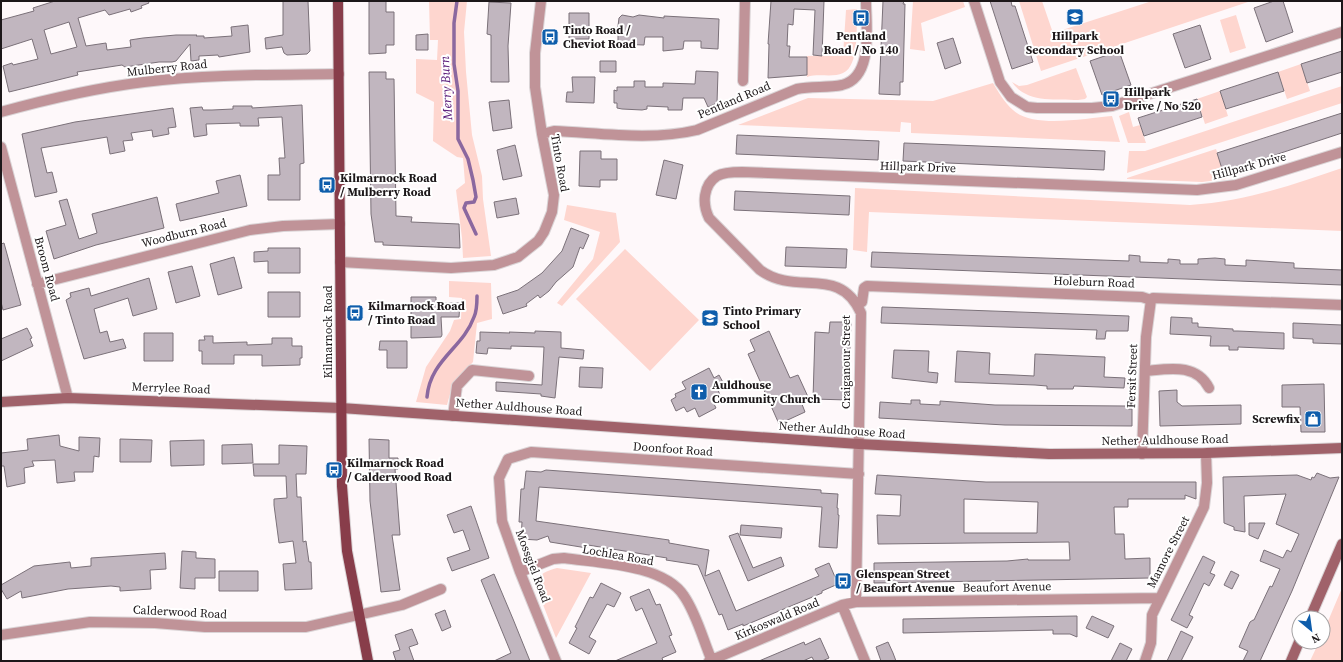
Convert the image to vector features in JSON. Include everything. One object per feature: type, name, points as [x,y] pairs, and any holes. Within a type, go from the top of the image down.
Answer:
[{"type":"main road","name":"Kilmarnock Road","points":[[338,1],[343,513],[348,558],[368,661]]},
{"type":"main road","name":"Merrylee Road","points":[[1,402],[68,398],[341,408]]},
{"type":"main road","name":"Nether Auldhouse Road","points":[[341,408],[859,444],[982,451],[1142,454],[1342,448]]},
{"type":"main road","points":[[1313,610],[1342,544]]},
{"type":"main road","points":[[1291,661],[1296,650]]},
{"type":"street","name":"Tinto Road","points":[[340,262],[451,268],[494,265],[518,257],[538,241],[544,232],[553,208],[553,189],[535,88],[535,53],[541,1]]},
{"type":"street","points":[[743,81],[746,1]]},
{"type":"street","name":"Pentland Road","points":[[542,134],[554,131],[634,135],[684,133],[697,130],[796,89],[810,86],[844,84],[857,77],[865,61],[866,1]]},
{"type":"street","points":[[974,1],[1004,90],[1019,103],[1027,107],[1037,108],[1092,108],[1112,106],[1342,32]]},
{"type":"street","name":"Mulberry Road","points":[[1,112],[76,93],[144,82],[211,76],[339,74]]},
{"type":"street","name":"Broom Road","points":[[1,148],[68,398]]},
{"type":"street","name":"Hillpark Drive","points":[[857,305],[845,292],[830,284],[787,282],[772,278],[760,270],[709,218],[704,202],[707,188],[712,180],[724,173],[753,172],[1203,190],[1236,185],[1342,152]]},
{"type":"street","name":"Woodburn Road","points":[[37,284],[250,230],[283,226],[340,224]]},
{"type":"street","name":"Holeburn Road","points":[[857,305],[862,302],[864,288],[867,286],[1142,297],[1151,300],[1153,298],[1342,305]]},
{"type":"street","name":"Fersit Street","points":[[1142,454],[1146,337],[1151,300]]},
{"type":"street","name":"Craiganour Street","points":[[856,602],[861,319],[857,305]]},
{"type":"street","points":[[1145,371],[1175,368],[1194,372],[1206,383],[1209,388]]},
{"type":"street","points":[[453,416],[457,386],[472,370],[529,376]]},
{"type":"street","name":"Doonfoot Road","points":[[499,478],[508,459],[531,452],[858,474]]},
{"type":"street","name":"Mamore Street","points":[[1145,661],[1151,643],[1152,615],[1204,507],[1207,483],[1206,453]]},
{"type":"street","name":"Mossgiel Road","points":[[499,478],[502,521],[520,572],[556,661]]},
{"type":"street","name":"Lochlea Road","points":[[520,572],[553,559],[564,558],[647,571],[660,576],[670,581],[684,595],[711,661]]},
{"type":"street","name":"Calderwood Road","points":[[1,635],[90,622],[154,623],[205,627],[306,627],[402,605],[441,589]]},
{"type":"street","name":"Beaufort Avenue","points":[[856,602],[1160,598]]},
{"type":"street","name":"Kirkoswald Road","points":[[711,661],[842,605],[856,602]]},
{"type":"street","points":[[842,605],[865,661]]},
{"type":"shaded area","points":[[429,1],[467,1],[464,32],[466,72],[472,135],[482,176],[483,199],[491,256],[463,258],[456,190],[465,183],[463,158],[457,157],[433,141],[434,102],[416,93],[416,59],[437,60],[438,40],[430,40]]},
{"type":"shaded area","points":[[913,1],[963,1],[965,7],[921,23],[925,51],[910,49]]},
{"type":"shaded area","points":[[1019,1],[1042,1],[1053,33],[1152,1],[1251,1],[1041,71]]},
{"type":"shaded area","points":[[857,9],[855,54],[848,69],[839,74],[807,77],[807,56],[843,55],[846,10]]},
{"type":"shaded area","points":[[1236,15],[1246,48],[1230,53],[1220,20]]},
{"type":"shaded area","points":[[1301,64],[1310,91],[1287,99],[1278,72]]},
{"type":"shaded area","points":[[1076,68],[1087,97],[1085,99],[1051,99],[1033,97],[1018,89],[1012,82],[1019,86],[1027,85]]},
{"type":"shaded area","points":[[993,83],[1004,101],[1022,116],[1046,121],[1060,121],[1112,116],[1120,142],[911,133],[911,123],[901,122],[900,132],[738,125],[808,98],[933,101]]},
{"type":"shaded area","points":[[1342,86],[1342,103],[1127,173],[1129,151],[1145,151]]},
{"type":"shaded area","points":[[1220,91],[1228,116],[1205,124],[1197,99]]},
{"type":"shaded area","points":[[1129,112],[1133,127],[1140,125],[1146,143],[1128,143],[1119,116]]},
{"type":"shaded area","points":[[1216,149],[1226,179],[1202,182],[1127,179],[1127,178]]},
{"type":"shaded area","points":[[1342,168],[1342,231],[869,212],[867,252],[853,250],[855,188],[1190,205],[1230,200],[1267,192]]},
{"type":"shaded area","points":[[567,205],[616,213],[620,242],[562,306],[557,303],[593,259],[600,232],[564,220]]},
{"type":"shaded area","points":[[625,249],[699,320],[650,371],[576,299]]},
{"type":"shaded area","points":[[449,281],[491,283],[492,319],[477,323],[473,362],[453,383],[447,405],[416,402],[426,367],[450,331],[454,320],[461,319],[462,298],[449,297]]},
{"type":"shaded area","points":[[557,568],[591,573],[556,638],[535,584],[541,575],[547,571]]},
{"type":"shaded area","points":[[1342,588],[1342,661],[1310,661],[1315,650],[1331,650],[1331,614]]},
{"type":"building","points":[[55,1],[148,1],[149,3],[141,6],[142,8],[131,12],[130,9],[109,15],[105,10],[78,18],[86,46],[106,43],[107,50],[131,47],[130,40],[143,38],[176,35],[197,35],[196,36],[204,36],[204,38],[232,36],[231,27],[248,25],[250,52],[219,57],[218,55],[199,56],[199,60],[191,61],[190,44],[176,61],[125,67],[122,65],[77,72],[78,75],[9,92],[3,66],[38,59],[32,39],[1,49],[1,20],[34,11],[33,8]],"holes":[[[69,22],[77,47],[51,54],[44,30]]]},
{"type":"building","points":[[283,1],[308,1],[310,51],[307,54],[287,55],[284,53],[282,47],[266,49],[265,38],[283,35]]},
{"type":"building","points":[[369,1],[386,1],[386,12],[394,12],[394,45],[386,45],[386,53],[369,54]]},
{"type":"building","points":[[771,1],[824,1],[822,56],[813,55],[815,10],[794,9],[793,25],[788,24],[787,46],[790,46],[789,57],[807,57],[807,75],[768,78],[768,44]]},
{"type":"building","points":[[883,1],[904,1],[903,4],[905,4],[903,82],[900,82],[900,95],[879,94]]},
{"type":"building","points":[[990,1],[1011,1],[1012,6],[1015,6],[1033,62],[1012,69]]},
{"type":"building","points":[[1274,1],[1283,1],[1293,32],[1266,42],[1254,8]]},
{"type":"building","points":[[489,2],[511,3],[508,46],[509,82],[491,82],[491,35],[487,34]]},
{"type":"building","points":[[569,13],[589,13],[589,39],[569,39]]},
{"type":"building","points":[[622,15],[633,17],[639,15],[664,18],[664,16],[719,19],[718,49],[701,48],[701,41],[684,41],[683,49],[663,51],[663,37],[645,37],[644,45],[618,44],[618,32],[615,29],[618,26],[619,18]]},
{"type":"building","points":[[1200,25],[1211,59],[1185,68],[1173,34]]},
{"type":"building","points":[[428,34],[428,50],[416,50],[416,35]]},
{"type":"building","points":[[953,38],[961,63],[945,69],[937,43]]},
{"type":"building","points":[[1119,51],[1131,85],[1102,95],[1090,61]]},
{"type":"building","points":[[1342,51],[1342,72],[1307,83],[1301,64]]},
{"type":"building","points":[[600,61],[616,61],[616,72],[600,72]]},
{"type":"building","points":[[696,71],[718,72],[717,103],[708,107],[704,98],[683,98],[682,110],[668,110],[668,107],[647,106],[647,109],[642,110],[617,108],[617,103],[614,103],[614,90],[617,91],[617,87],[634,87],[634,81],[645,81],[645,87],[663,87],[663,83],[695,84]]},
{"type":"building","points":[[369,72],[386,72],[386,79],[394,79],[396,216],[412,217],[411,222],[459,224],[460,248],[383,245],[383,242],[375,242],[371,214]]},
{"type":"building","points":[[1278,72],[1284,91],[1226,109],[1220,91]]},
{"type":"building","points":[[572,77],[595,77],[594,103],[566,102],[567,92],[573,92]]},
{"type":"building","points":[[1197,99],[1202,117],[1144,136],[1138,118]]},
{"type":"building","points":[[509,100],[512,128],[493,131],[489,102]]},
{"type":"building","points":[[302,105],[304,163],[300,164],[300,200],[268,200],[268,175],[280,175],[279,158],[285,158],[282,117],[258,118],[259,126],[240,126],[240,123],[206,124],[207,135],[194,137],[190,108],[202,107],[203,110],[212,110],[233,109],[233,106],[252,106],[252,108]]},
{"type":"building","points":[[173,108],[176,127],[168,128],[169,134],[153,137],[152,130],[131,133],[133,140],[123,141],[125,151],[110,154],[107,137],[41,148],[47,173],[52,172],[57,192],[35,197],[22,134],[75,122]]},
{"type":"building","points":[[1342,113],[1342,133],[1223,172],[1217,153]]},
{"type":"building","points":[[737,135],[879,141],[878,160],[736,154]]},
{"type":"building","points":[[904,143],[1105,151],[1104,170],[903,161]]},
{"type":"building","points":[[515,145],[522,176],[503,180],[497,150]]},
{"type":"building","points":[[580,151],[601,151],[601,159],[617,159],[617,180],[600,180],[600,187],[579,186]]},
{"type":"building","points":[[664,160],[683,165],[676,199],[656,195]]},
{"type":"building","points":[[240,175],[247,206],[180,221],[176,204],[219,193],[216,181]]},
{"type":"building","points":[[735,191],[850,196],[849,215],[734,210]]},
{"type":"building","points":[[157,197],[164,228],[96,245],[54,259],[46,231],[66,225],[59,201],[67,199],[79,239],[97,233],[92,214]]},
{"type":"building","points":[[516,198],[519,214],[497,218],[494,202]]},
{"type":"building","points":[[571,228],[589,235],[583,249],[580,247],[573,267],[540,298],[538,295],[526,304],[527,306],[503,314],[497,297],[518,290],[542,273],[562,251]]},
{"type":"building","points":[[4,243],[21,305],[3,310],[1,302],[1,244]]},
{"type":"building","points":[[786,247],[847,249],[846,268],[785,266]]},
{"type":"building","points":[[268,248],[300,248],[300,273],[268,273],[268,261],[254,262],[254,252],[268,251]]},
{"type":"building","points":[[872,252],[1129,261],[1129,255],[1140,256],[1140,262],[1168,263],[1168,259],[1180,260],[1180,264],[1198,264],[1198,259],[1215,258],[1225,259],[1225,265],[1246,266],[1246,260],[1294,263],[1294,268],[1342,270],[1342,285],[871,267]]},
{"type":"building","points":[[234,257],[242,288],[218,295],[210,264]]},
{"type":"building","points":[[192,266],[200,296],[176,303],[168,272]]},
{"type":"building","points":[[149,278],[157,309],[133,316],[128,298],[94,309],[100,333],[107,331],[110,342],[123,339],[126,348],[84,359],[66,300],[71,297],[70,293],[89,288],[91,296]]},
{"type":"building","points":[[268,292],[300,292],[300,317],[268,317]]},
{"type":"building","points":[[411,297],[436,297],[436,303],[460,303],[459,317],[441,317],[441,337],[411,338]]},
{"type":"building","points":[[882,307],[1129,316],[1128,331],[1106,331],[1105,339],[1096,339],[1097,330],[881,323]]},
{"type":"building","points":[[1171,317],[1192,318],[1192,323],[1198,323],[1198,327],[1233,329],[1233,331],[1284,333],[1284,349],[1238,347],[1238,350],[1229,350],[1229,346],[1210,346],[1211,336],[1170,334]]},
{"type":"building","points":[[830,322],[851,322],[848,400],[813,399],[815,332],[829,333]]},
{"type":"building","points":[[1293,323],[1342,325],[1342,344],[1313,343],[1313,339],[1293,338]]},
{"type":"building","points":[[27,328],[32,338],[30,339],[33,346],[1,361],[1,339]]},
{"type":"building","points":[[535,331],[561,332],[561,348],[584,350],[583,359],[559,357],[555,398],[541,396],[541,394],[496,391],[496,382],[542,385],[544,347],[511,346],[511,349],[488,348],[487,354],[476,353],[477,341],[480,341],[480,332],[535,333]]},
{"type":"building","points":[[769,331],[790,378],[798,375],[809,399],[800,399],[805,412],[779,424],[748,354],[755,351],[750,340]]},
{"type":"building","points":[[144,333],[173,333],[173,361],[144,361]]},
{"type":"building","points":[[204,336],[213,336],[213,343],[247,342],[247,345],[272,344],[272,338],[292,338],[292,346],[302,346],[302,358],[300,358],[300,365],[262,366],[262,355],[234,355],[234,364],[202,364],[202,351],[199,351],[199,340],[205,340]]},
{"type":"building","points":[[380,341],[407,341],[407,368],[387,368],[387,350],[379,350]]},
{"type":"building","points":[[894,350],[929,351],[928,372],[938,373],[937,383],[892,378]]},
{"type":"building","points":[[957,351],[990,353],[989,374],[1034,376],[1035,354],[1105,357],[1104,377],[1125,378],[1124,388],[1074,386],[1073,389],[1047,389],[1047,386],[1035,385],[955,382]]},
{"type":"building","points":[[580,367],[603,368],[602,388],[579,387]]},
{"type":"building","name":"Auldhouse Community Church","points":[[709,368],[714,378],[719,375],[725,386],[718,390],[720,395],[712,400],[716,408],[699,417],[695,408],[687,412],[684,407],[676,411],[671,400],[676,397],[675,394],[686,389],[682,382]]},
{"type":"building","name":"Screwfix","points":[[1324,384],[1325,432],[1301,432],[1300,407],[1282,407],[1282,385]]},
{"type":"building","points":[[1177,390],[1177,402],[1182,406],[1241,405],[1241,424],[1160,426],[1159,391]]},
{"type":"building","points":[[911,400],[920,400],[920,404],[940,405],[940,401],[995,405],[1126,406],[1126,409],[1132,409],[1132,426],[1005,425],[879,418],[880,402],[911,404]]},
{"type":"building","points":[[59,435],[60,446],[79,451],[79,437],[100,438],[99,457],[94,456],[93,472],[74,472],[75,481],[57,483],[55,460],[32,461],[34,466],[24,468],[25,483],[7,487],[4,466],[1,466],[1,453],[28,450],[27,439]]},
{"type":"building","points":[[120,439],[152,440],[151,462],[120,462]]},
{"type":"building","points":[[369,439],[389,440],[389,458],[398,458],[398,469],[395,469],[400,535],[392,535],[400,590],[381,592],[370,501]]},
{"type":"building","points":[[204,440],[204,465],[171,466],[170,441]]},
{"type":"building","points":[[252,444],[253,463],[222,464],[222,445]]},
{"type":"building","points":[[279,445],[307,446],[306,474],[296,474],[297,497],[301,497],[303,542],[306,541],[309,562],[311,562],[312,589],[285,590],[283,564],[296,563],[293,541],[279,543],[274,499],[287,498],[286,476],[254,476],[253,464],[279,464]]},
{"type":"building","points":[[546,470],[821,490],[821,493],[838,494],[837,508],[839,515],[837,548],[819,547],[822,507],[539,487],[536,521],[669,540],[669,543],[709,550],[705,576],[719,570],[736,611],[819,576],[815,569],[829,563],[838,584],[822,591],[822,593],[748,624],[743,626],[743,624],[728,630],[722,614],[719,615],[698,565],[666,560],[667,558],[588,545],[587,548],[550,542],[548,536],[537,540],[521,539],[522,522],[519,522],[521,489],[524,489],[526,471],[541,472]]},
{"type":"building","points":[[1317,473],[1330,478],[1339,477],[1292,591],[1260,661],[1243,661],[1248,651],[1239,647],[1250,622],[1254,620],[1280,569],[1260,561],[1264,550],[1283,558],[1287,550],[1291,552],[1299,534],[1276,524],[1286,494],[1244,496],[1245,532],[1234,530],[1234,527],[1224,523],[1223,477],[1297,475],[1311,480]]},
{"type":"building","points":[[877,475],[986,482],[1196,482],[1196,499],[1185,495],[1185,499],[1128,499],[1128,507],[1114,507],[1115,534],[1124,534],[1125,559],[1150,558],[1150,578],[874,583],[874,563],[1007,561],[1028,559],[1070,560],[1069,542],[878,544],[877,515],[900,516],[901,495],[875,494]],"holes":[[[964,499],[1038,502],[1037,533],[964,533]]]},
{"type":"building","points":[[471,506],[489,558],[452,571],[447,558],[470,550],[463,530],[454,533],[447,515]]},
{"type":"building","points":[[1249,523],[1265,523],[1258,539],[1249,535]]},
{"type":"building","points":[[741,525],[782,528],[781,538],[740,535]]},
{"type":"building","points":[[738,533],[753,568],[781,557],[784,566],[748,581],[729,536]]},
{"type":"building","points":[[182,551],[196,552],[196,558],[215,559],[215,578],[195,578],[195,589],[180,588]]},
{"type":"building","points":[[165,553],[166,569],[150,570],[151,589],[120,591],[120,587],[111,586],[68,589],[22,598],[21,591],[7,599],[1,589],[1,585],[34,566],[70,562],[71,568],[91,566],[91,558]]},
{"type":"building","points":[[1203,556],[1215,562],[1210,573],[1215,575],[1209,586],[1204,583],[1189,615],[1193,617],[1187,628],[1171,620]]},
{"type":"building","points":[[219,571],[258,571],[258,591],[219,591]]},
{"type":"building","points":[[1231,571],[1239,575],[1232,589],[1224,585]]},
{"type":"building","points":[[494,574],[530,661],[494,661],[511,653],[481,580]]},
{"type":"building","points":[[601,583],[621,593],[614,607],[607,604],[589,637],[596,641],[589,654],[569,643],[590,597],[593,598]]},
{"type":"building","points":[[649,589],[656,605],[660,604],[672,635],[669,636],[676,652],[662,658],[663,661],[615,661],[657,643],[642,608],[636,611],[630,597]]},
{"type":"building","points":[[445,610],[451,627],[442,631],[435,614]]},
{"type":"building","points":[[1077,616],[1077,637],[1070,634],[1053,634],[1053,630],[903,633],[903,619]]},
{"type":"building","points":[[1092,616],[1114,626],[1108,638],[1086,628]]},
{"type":"building","points":[[412,629],[418,644],[409,647],[414,661],[396,661],[393,652],[400,650],[395,635]]},
{"type":"building","points":[[1181,631],[1193,637],[1181,661],[1167,661]]},
{"type":"building","points":[[820,638],[829,658],[822,661],[814,661],[812,657],[803,661],[759,661],[804,642],[805,645]]},
{"type":"building","points":[[888,642],[896,661],[881,661],[876,647]]},
{"type":"building","points":[[1120,643],[1132,649],[1126,661],[1111,661]]},
{"type":"waterway","name":"Merry Burn","points":[[457,1],[454,23],[454,64],[458,91],[458,139],[468,159],[473,180],[476,197],[474,202],[466,203],[464,208],[476,234]]},
{"type":"waterway","name":"Merry Burn","points":[[427,397],[429,384],[434,373],[469,328],[476,312],[477,296]]},
{"type":"place","name":"Hillpark Secondary School","points":[[1075,17]]},
{"type":"place","name":"Pentland Road / No 140","points":[[861,18]]},
{"type":"place","name":"Tinto Road / Cheviot Road","points":[[550,37]]},
{"type":"place","name":"Hillpark Drive / No 520","points":[[1111,99]]},
{"type":"place","name":"Kilmarnock Road / Mulberry Road","points":[[327,185]]},
{"type":"place","name":"Kilmarnock Road / Tinto Road","points":[[355,313]]},
{"type":"place","name":"Tinto Primary School","points":[[710,318]]},
{"type":"place","name":"Auldhouse Community Church","points":[[699,392]]},
{"type":"place","name":"Screwfix","points":[[1313,419]]},
{"type":"place","name":"Kilmarnock Road / Calderwood Road","points":[[334,470]]},
{"type":"place","name":"Glenspean Street / Beaufort Avenue","points":[[843,581]]}]
